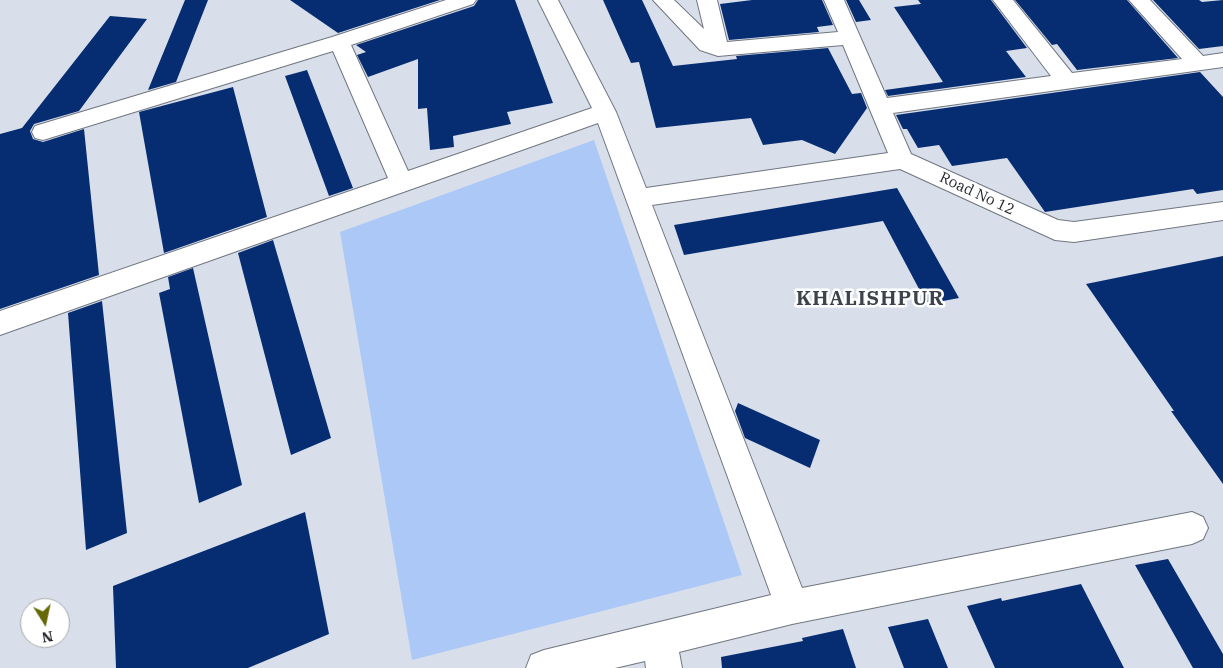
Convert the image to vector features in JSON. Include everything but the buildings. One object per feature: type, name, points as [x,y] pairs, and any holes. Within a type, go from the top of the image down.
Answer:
[{"type":"street","points":[[43,132],[340,42],[466,0]]},
{"type":"street","points":[[548,0],[606,112],[792,607]]},
{"type":"street","points":[[664,0],[706,45],[718,49],[849,38]]},
{"type":"street","points":[[707,0],[718,49]]},
{"type":"street","points":[[638,198],[902,160],[834,0]]},
{"type":"street","points":[[1003,0],[1066,82]]},
{"type":"street","points":[[1138,0],[1198,63]]},
{"type":"street","points":[[340,42],[402,184]]},
{"type":"street","points":[[878,107],[1223,60]]},
{"type":"street","points":[[0,323],[606,112]]},
{"type":"street","name":"Road No 12","points":[[902,160],[1055,230],[1074,232],[1219,218]]},
{"type":"street","points":[[544,668],[661,654],[792,607],[1192,528]]},
{"type":"shaded area","points":[[594,140],[742,575],[412,660],[340,232]]},
{"type":"district","name":"KHALISHPUR","points":[[870,299]]}]
